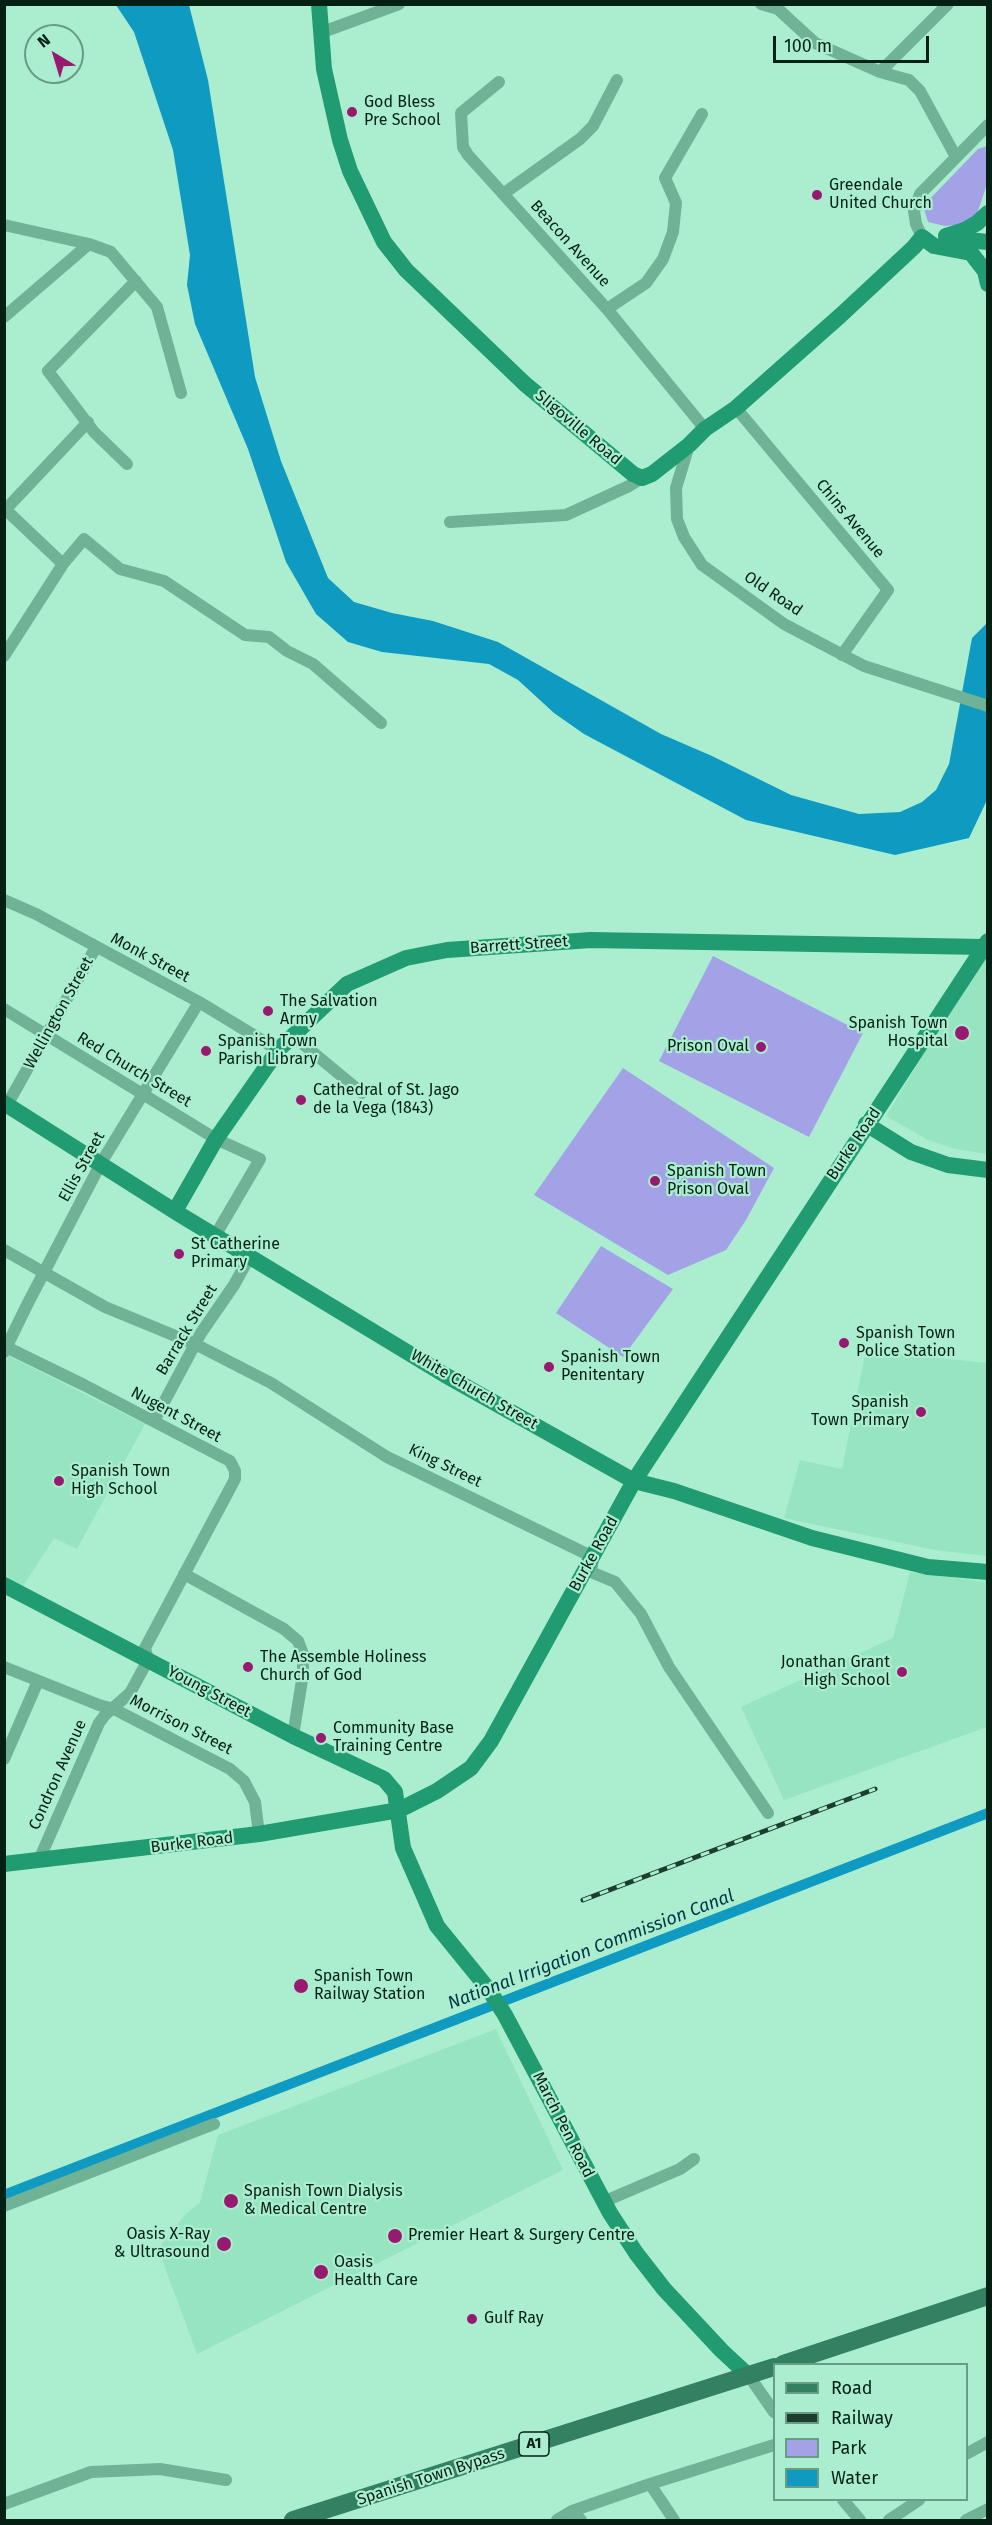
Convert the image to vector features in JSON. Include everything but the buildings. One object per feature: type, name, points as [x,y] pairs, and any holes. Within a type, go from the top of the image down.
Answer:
[{"type":"main road","points":[[786,2363],[987,2296]]},
{"type":"main road","name":"Spanish Town Bypass","points":[[293,2520],[773,2367]]},
{"type":"street","name":"Sligoville Road","points":[[319,4],[324,69],[340,140],[350,171],[384,242],[406,270],[525,384],[633,474],[642,477]]},
{"type":"street","points":[[320,33],[399,4]]},
{"type":"street","points":[[761,4],[780,7],[815,44],[880,72],[909,80],[921,91],[956,157]]},
{"type":"street","points":[[880,72],[948,4]]},
{"type":"street","points":[[503,194],[580,139],[593,126],[617,80]]},
{"type":"street","name":"Beacon Avenue","points":[[499,82],[461,113],[460,123],[464,130],[464,147],[468,155],[606,309],[705,429]]},
{"type":"street","points":[[606,309],[646,283],[663,259],[673,232],[676,203],[665,178],[702,114]]},
{"type":"street","points":[[987,125],[920,194],[914,211],[916,224],[922,237],[934,246],[971,253],[986,271],[987,284]]},
{"type":"street","points":[[942,237],[966,230],[977,224],[987,213]]},
{"type":"street","points":[[4,225],[89,244],[111,252],[157,307],[181,393]]},
{"type":"street","points":[[450,522],[566,515],[652,474],[689,445],[705,429],[736,408],[841,315],[922,237]]},
{"type":"street","points":[[922,237],[987,242]]},
{"type":"street","points":[[4,317],[89,244]]},
{"type":"street","points":[[127,464],[94,432],[48,371],[136,281]]},
{"type":"street","name":"Chins Avenue","points":[[736,408],[888,590],[842,655]]},
{"type":"street","points":[[63,564],[5,508],[88,422]]},
{"type":"street","name":"Old Road","points":[[689,445],[676,488],[677,519],[684,537],[702,565],[784,624],[864,666],[987,706]]},
{"type":"street","points":[[4,656],[63,564],[84,539],[120,569],[164,581],[245,635],[269,637],[287,651],[313,664],[381,723]]},
{"type":"street","name":"Monk Street","points":[[4,900],[36,914],[199,1002],[278,1050]]},
{"type":"street","name":"Barrett Street","points":[[175,1211],[216,1139],[278,1050],[347,984],[406,958],[447,951],[591,940],[986,944]]},
{"type":"street","name":"Burke Road","points":[[4,1864],[259,1834],[399,1810],[436,1791],[471,1768],[491,1741],[634,1481],[986,944]]},
{"type":"street","name":"Wellington Street","points":[[5,1106],[96,947]]},
{"type":"street","name":"Ellis Street","points":[[6,1349],[101,1163],[199,1002]]},
{"type":"street","name":"Red Church Street","points":[[4,1010],[216,1139],[260,1159],[215,1236]]},
{"type":"street","points":[[292,1035],[363,1093]]},
{"type":"street","name":"White Church Street","points":[[5,1106],[445,1375],[634,1481],[674,1491],[812,1538],[928,1567],[987,1572]]},
{"type":"street","points":[[866,1124],[912,1152],[948,1165],[987,1170]]},
{"type":"street","name":"King Street","points":[[4,1250],[105,1307],[195,1344],[271,1383],[387,1457],[594,1557]]},
{"type":"street","name":"Barrack Street","points":[[154,1421],[195,1344],[250,1256]]},
{"type":"street","name":"Nugent Street","points":[[6,1349],[230,1461],[235,1471],[235,1479],[145,1648],[148,1660]]},
{"type":"street","points":[[594,1557],[591,1572],[615,1582],[641,1614],[669,1667],[768,1813]]},
{"type":"street","points":[[184,1574],[284,1629],[298,1641],[303,1654],[303,1674],[293,1736]]},
{"type":"street","name":"Young Street","points":[[4,1585],[293,1736],[384,1779],[395,1792],[399,1810]]},
{"type":"street","name":"Morrison Street","points":[[114,1709],[130,1693],[148,1660]]},
{"type":"street","name":"Morrison Street","points":[[4,1667],[114,1709],[230,1769],[244,1781],[255,1802],[259,1834]]},
{"type":"street","points":[[4,1759],[38,1681]]},
{"type":"street","name":"Condron Avenue","points":[[39,1860],[99,1723],[114,1709]]},
{"type":"street","name":"March Pen Road","points":[[399,1810],[403,1848],[437,1926],[489,1990],[505,2015],[603,2202],[636,2253],[664,2289],[749,2376],[773,2411]]},
{"type":"street","points":[[4,2206],[214,2124]]},
{"type":"street","points":[[603,2202],[681,2169],[694,2159]]},
{"type":"street","points":[[968,2453],[987,2442]]},
{"type":"street","points":[[556,2520],[577,2516],[650,2484],[773,2445]]},
{"type":"street","points":[[4,2504],[91,2472],[160,2469],[226,2480]]},
{"type":"street","points":[[650,2484],[674,2520]]},
{"type":"street","points":[[845,2501],[860,2520]]},
{"type":"street","points":[[889,2520],[916,2501]]},
{"type":"street","points":[[966,2520],[987,2509]]},
{"type":"shaded area","name":"Spanish Town Hospital","points":[[987,949],[987,1154],[955,1149],[928,1140],[886,1116]]},
{"type":"shaded area","name":"Spanish Town Primary","points":[[866,1350],[987,1363],[987,1556],[935,1550],[784,1518],[800,1460],[842,1469]]},
{"type":"shaded area","name":"Spanish Town High School","points":[[9,1356],[145,1424],[77,1549],[54,1538],[20,1591],[5,1582],[4,1364]]},
{"type":"shaded area","name":"Jonathan Grant High School","points":[[910,1572],[987,1582],[987,1727],[784,1800],[741,1707],[893,1638]]},
{"type":"shaded area","points":[[496,2029],[563,2170],[197,2354],[158,2249],[184,2216],[200,2202],[218,2135]]},
{"type":"green space","points":[[987,146],[987,184],[977,214],[964,224],[945,226],[928,222],[923,206],[978,149]]},
{"type":"green space","name":"Prison Oval","points":[[713,956],[863,1033],[809,1137],[659,1061]]},
{"type":"green space","name":"Spanish Town Prison Oval","points":[[623,1068],[774,1168],[746,1220],[726,1250],[668,1275],[534,1195]]},
{"type":"green space","points":[[601,1246],[673,1289],[623,1357],[556,1313]]},
{"type":"water","points":[[116,5],[189,5],[208,80],[255,377],[281,461],[328,578],[354,602],[392,613],[433,621],[498,642],[661,734],[791,795],[859,814],[900,812],[922,802],[936,790],[949,764],[972,638],[987,623],[987,800],[969,838],[895,855],[746,820],[584,734],[554,713],[518,680],[489,664],[382,652],[348,642],[316,614],[286,562],[248,449],[195,324],[187,285],[190,255],[173,150],[134,32]]},
{"type":"waterway","name":"National Irrigation Commission Canal","points":[[4,2195],[988,1813]]},
{"type":"railway","points":[[583,1900],[875,1789]]},
{"type":"place","name":"God Bless Pre School","points":[[352,112]]},
{"type":"place","name":"Greendale United Church","points":[[817,195]]},
{"type":"place","name":"The Salvation Army","points":[[268,1011]]},
{"type":"place","name":"Spanish Town Hospital","points":[[962,1033]]},
{"type":"place","name":"Prison Oval","points":[[761,1047]]},
{"type":"place","name":"Spanish Town Parish Library","points":[[206,1051]]},
{"type":"place","name":"Cathedral of St. Jago de la Vega (1843)","points":[[301,1100]]},
{"type":"place","name":"Spanish Town Prison Oval","points":[[655,1181]]},
{"type":"place","name":"St Catherine Primary","points":[[179,1254]]},
{"type":"place","name":"Spanish Town Police Station","points":[[844,1343]]},
{"type":"place","name":"Spanish Town Penitentary","points":[[549,1367]]},
{"type":"place","name":"Spanish Town Primary","points":[[921,1412]]},
{"type":"place","name":"Spanish Town High School","points":[[59,1481]]},
{"type":"place","name":"The Assemble Holiness Church of God","points":[[248,1667]]},
{"type":"place","name":"Jonathan Grant High School","points":[[902,1672]]},
{"type":"place","name":"Community Base Training Centre","points":[[321,1738]]},
{"type":"place","name":"Spanish Town Railway Station","points":[[301,1986]]},
{"type":"place","name":"Spanish Town Dialysis & Medical Centre","points":[[231,2201]]},
{"type":"place","name":"Premier Heart & Surgery Centre","points":[[395,2236]]},
{"type":"place","name":"Oasis X-Ray & Ultrasound","points":[[224,2244]]},
{"type":"place","name":"Oasis Health Care","points":[[321,2272]]},
{"type":"place","name":"Gulf Ray","points":[[472,2319]]}]
